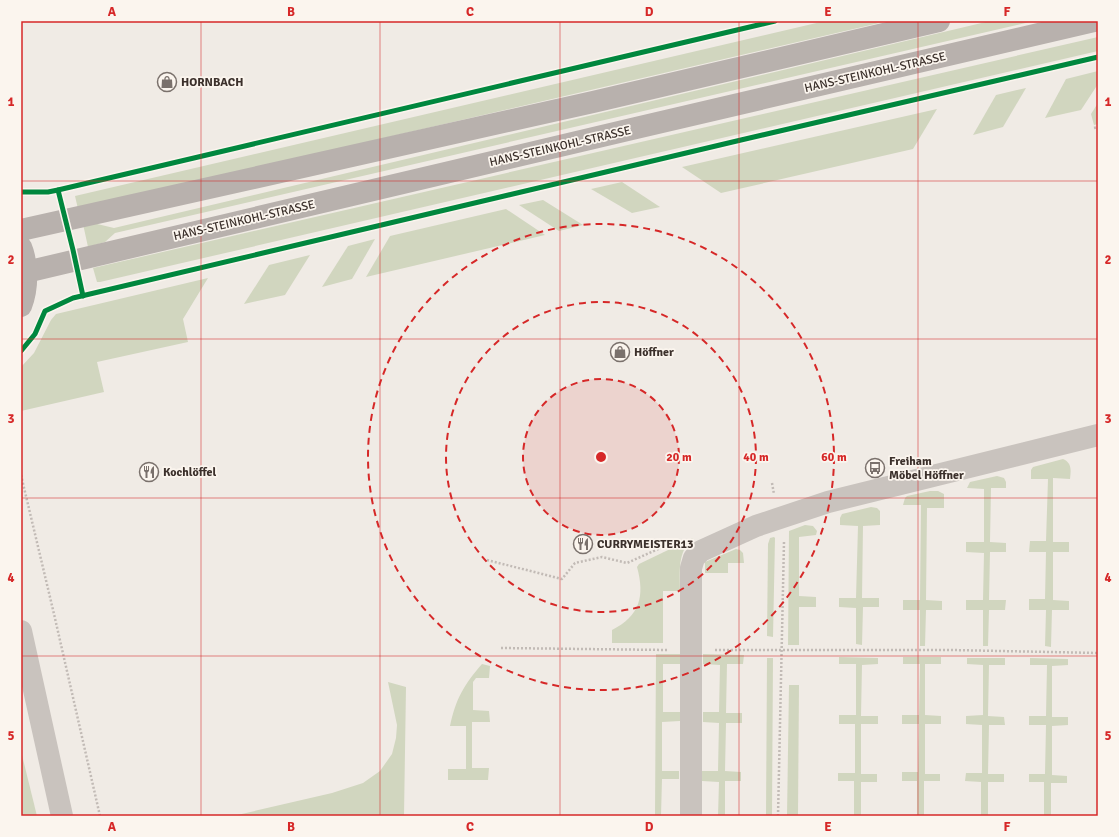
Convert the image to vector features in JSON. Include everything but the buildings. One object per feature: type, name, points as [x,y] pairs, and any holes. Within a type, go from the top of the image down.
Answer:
[{"type":"main road","points":[[21,230],[593,102],[939,21]]},
{"type":"main road","name":"HANS-STEINKOHL-STRASSE","points":[[26,272],[1094,21]]},
{"type":"main road","points":[[21,247],[26,272],[21,306]]},
{"type":"street","points":[[690,816],[691,568],[694,558],[702,551],[756,526],[828,502],[1098,435]]},
{"type":"street","points":[[21,631],[62,816]]},
{"type":"path","points":[[1094,128],[1098,127]]},
{"type":"path","points":[[21,475],[100,816]]},
{"type":"path","points":[[772,483],[784,538],[778,816]]},
{"type":"path","points":[[487,560],[562,579],[575,563],[602,557],[627,563],[676,541]]},
{"type":"path","points":[[501,648],[952,650],[1098,653]]},
{"type":"green space","points":[[825,21],[888,21],[78,209],[75,196]]},
{"type":"green space","points":[[990,21],[1034,21],[115,233],[105,242],[88,247],[83,224],[93,223],[114,228]]},
{"type":"green space","points":[[1098,37],[1098,51],[100,282],[97,282],[93,268]]},
{"type":"green space","points":[[1098,71],[1098,84],[1081,110],[1045,118],[1066,79]]},
{"type":"green space","points":[[1026,88],[1003,127],[973,135],[996,95]]},
{"type":"green space","points":[[1098,103],[1098,124],[1094,125],[1091,114]]},
{"type":"green space","points":[[937,109],[913,149],[721,193],[682,167]]},
{"type":"green space","points":[[622,182],[660,207],[632,213],[591,189]]},
{"type":"green space","points":[[543,200],[583,225],[559,231],[519,205]]},
{"type":"green space","points":[[506,209],[545,235],[366,277],[390,236]]},
{"type":"green space","points":[[375,239],[352,279],[322,287],[348,246]]},
{"type":"green space","points":[[310,255],[285,295],[244,304],[269,265]]},
{"type":"green space","points":[[208,278],[183,319],[188,342],[97,362],[104,392],[21,411],[21,367],[34,353],[51,320],[56,314]]},
{"type":"green space","points":[[1063,459],[1068,463],[1071,470],[1070,479],[1053,478],[1053,542],[1069,542],[1069,552],[1053,552],[1053,600],[1069,601],[1069,610],[1052,610],[1051,647],[1045,646],[1046,610],[1029,610],[1029,599],[1045,599],[1046,552],[1029,552],[1030,541],[1046,541],[1048,479],[1031,479],[1031,470],[1033,467]]},
{"type":"green space","points":[[997,476],[1004,478],[1006,488],[991,488],[990,542],[1006,543],[1006,552],[990,552],[989,600],[1006,600],[1005,610],[989,610],[988,646],[983,646],[983,610],[966,610],[966,600],[983,600],[984,553],[966,552],[966,542],[984,542],[984,489],[967,488],[970,482]]},
{"type":"green space","points":[[930,491],[938,491],[944,494],[944,508],[927,508],[926,600],[942,601],[942,610],[926,610],[925,646],[920,646],[920,610],[903,610],[903,600],[920,600],[921,505],[903,505],[907,496]]},
{"type":"green space","points":[[871,507],[877,508],[880,511],[880,525],[863,526],[862,598],[879,598],[879,607],[863,607],[862,645],[856,644],[856,608],[839,607],[839,598],[856,598],[858,526],[840,525],[840,518],[842,514]]},
{"type":"green space","points":[[805,525],[813,526],[817,531],[816,535],[799,537],[799,596],[816,597],[816,607],[799,607],[799,645],[788,645],[789,531]]},
{"type":"green space","points":[[774,537],[773,637],[767,636],[768,544],[770,538]]},
{"type":"green space","points":[[693,538],[684,549],[680,562],[680,591],[663,591],[663,643],[612,643],[612,630],[629,618],[638,604],[640,587],[637,567],[639,564]]},
{"type":"green space","points":[[736,549],[743,553],[744,563],[728,563],[728,573],[705,573],[705,562]]},
{"type":"green space","points":[[656,654],[680,654],[680,664],[663,664],[663,712],[680,712],[680,721],[662,722],[662,771],[679,771],[679,779],[662,779],[661,816],[655,816]]},
{"type":"green space","points":[[703,654],[744,655],[743,664],[727,664],[726,713],[742,713],[742,723],[726,723],[725,771],[741,772],[741,781],[725,781],[725,816],[718,816],[719,782],[702,781],[702,771],[718,771],[719,723],[703,722],[703,712],[719,712],[720,665],[703,664]]},
{"type":"green space","points":[[839,657],[878,658],[878,664],[862,665],[861,716],[878,716],[878,724],[861,724],[861,774],[877,774],[877,782],[861,782],[861,816],[854,816],[854,781],[838,781],[838,773],[855,773],[855,724],[839,724],[839,715],[856,715],[856,664],[839,664]]},
{"type":"green space","points":[[903,657],[941,657],[941,664],[925,664],[925,715],[941,716],[941,724],[925,724],[925,774],[940,774],[940,781],[924,781],[924,816],[917,816],[917,781],[902,781],[902,772],[918,772],[919,724],[902,724],[902,715],[919,715],[920,664],[903,664]]},
{"type":"green space","points":[[767,658],[773,658],[772,816],[766,816]]},
{"type":"green space","points":[[967,658],[1005,658],[1005,665],[989,665],[988,716],[1004,717],[1005,725],[989,725],[988,774],[1004,774],[1004,782],[988,782],[988,816],[981,816],[981,782],[965,781],[966,773],[982,773],[982,725],[966,724],[966,716],[983,715],[983,665],[967,664]]},
{"type":"green space","points":[[1030,658],[1068,659],[1068,665],[1052,666],[1052,717],[1068,717],[1068,725],[1052,726],[1052,775],[1067,776],[1067,783],[1051,783],[1051,816],[1044,816],[1044,782],[1029,782],[1029,774],[1045,774],[1046,725],[1029,725],[1029,716],[1046,716],[1047,665],[1030,665]]},
{"type":"green space","points":[[482,664],[490,666],[489,678],[476,678],[473,682],[473,710],[489,711],[490,722],[472,722],[472,768],[489,768],[488,780],[448,780],[448,769],[466,769],[466,726],[450,726],[455,707],[462,692]]},
{"type":"green space","points":[[388,682],[406,687],[404,816],[233,816],[332,793],[363,783],[380,771],[392,754],[396,738],[397,725]]},
{"type":"green space","points":[[789,685],[799,685],[798,816],[787,816]]},
{"type":"green space","points":[[21,751],[37,816],[21,816]]},
{"type":"cycle path","points":[[21,192],[48,192],[58,190],[775,21]]},
{"type":"cycle path","points":[[21,351],[35,334],[45,311],[73,298],[1098,57]]},
{"type":"cycle path","points":[[58,190],[83,296]]},
{"type":"place","name":"HORNBACH","points":[[167,82]]},
{"type":"place","name":"Höffner","points":[[620,352]]},
{"type":"place","name":"Freiham Möbel Höffner","points":[[875,468]]},
{"type":"place","name":"Kochlöffel","points":[[149,472]]},
{"type":"place","name":"CURRYMEISTER13","points":[[583,544]]}]
